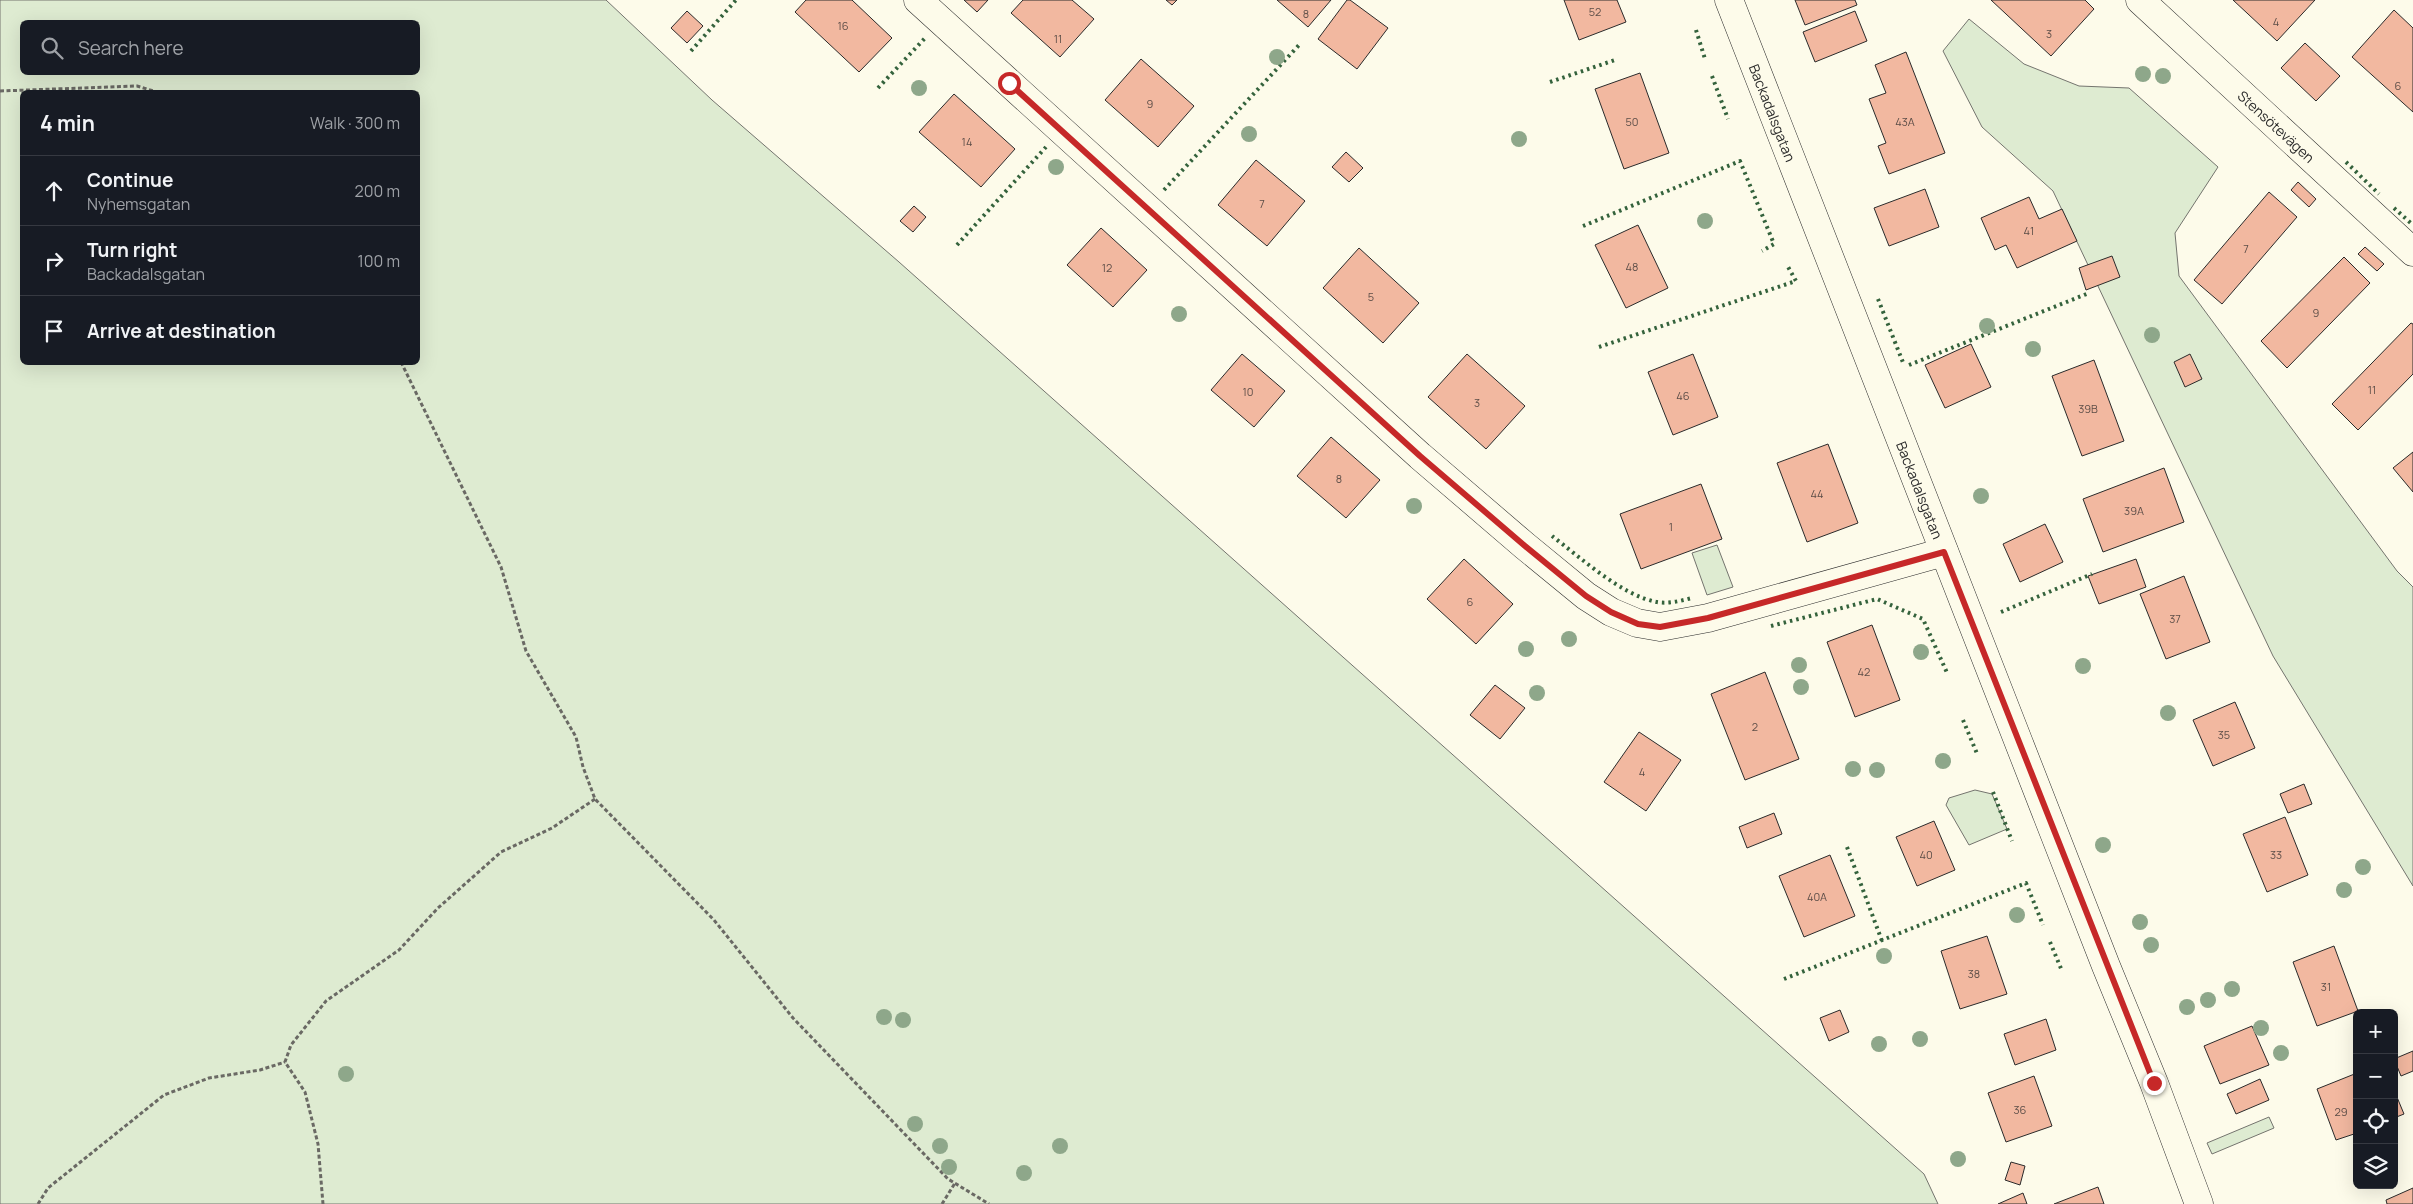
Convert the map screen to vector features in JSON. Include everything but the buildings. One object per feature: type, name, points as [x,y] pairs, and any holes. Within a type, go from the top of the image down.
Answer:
[{"type":"street","points":[[918,0],[1420,456],[1586,596],[1611,612],[1638,624],[1660,627],[1708,618],[1944,552]]},
{"type":"street","name":"Backadalsgatan","points":[[1729,0],[1944,552],[2154,1083],[2199,1204]]},
{"type":"street","name":"Stensötevägen","points":[[2140,0],[2413,252]]},
{"type":"path","points":[[27,90],[137,86],[150,90]]},
{"type":"path","points":[[0,91],[20,90]]},
{"type":"path","points":[[402,365],[501,568],[526,651],[576,738],[583,767],[595,799],[714,920],[793,1018],[948,1179],[989,1204]]},
{"type":"path","points":[[285,1062],[291,1045],[326,1001],[399,950],[438,908],[500,852],[552,828],[595,799]]},
{"type":"path","points":[[38,1204],[48,1188],[164,1095],[209,1078],[260,1070],[285,1062]]},
{"type":"path","points":[[285,1062],[305,1092],[318,1144],[323,1204]]},
{"type":"path","points":[[942,1204],[955,1183]]},
{"type":"green space","points":[[0,0],[606,0],[712,100],[899,262],[1924,1174],[1938,1204],[0,1204]]},
{"type":"green space","points":[[1969,19],[2024,64],[2079,86],[2129,88],[2218,167],[2175,233],[2179,276],[2397,571],[2413,587],[2413,886],[2273,656],[2053,191],[1982,127],[1943,51]]},
{"type":"green space","points":[[1717,545],[1733,587],[1707,595],[1692,553]]},
{"type":"green space","points":[[1975,790],[1992,794],[2007,829],[1969,845],[1946,805],[1949,798]]},
{"type":"green space","points":[[2269,1117],[2274,1128],[2212,1154],[2207,1143]]},
{"type":"hedge","points":[[691,51],[736,0]]},
{"type":"hedge","points":[[1696,30],[1705,59]]},
{"type":"hedge","points":[[878,88],[927,36]]},
{"type":"hedge","points":[[1164,190],[1300,44]]},
{"type":"hedge","points":[[1550,82],[1615,60]]},
{"type":"hedge","points":[[1712,76],[1728,119]]},
{"type":"hedge","points":[[957,245],[1046,147]]},
{"type":"hedge","points":[[1583,226],[1740,161],[1774,244],[1762,251]]},
{"type":"hedge","points":[[2346,162],[2379,194]]},
{"type":"hedge","points":[[2394,208],[2413,225]]},
{"type":"hedge","points":[[1599,347],[1796,281],[1787,265]]},
{"type":"hedge","points":[[1909,365],[2089,293]]},
{"type":"hedge","points":[[1878,299],[1904,365]]},
{"type":"hedge","points":[[1552,536],[1602,575],[1630,592],[1644,598],[1665,603],[1692,598]]},
{"type":"hedge","points":[[2001,612],[2092,574]]},
{"type":"hedge","points":[[1771,626],[1877,599],[1923,619],[1948,675]]},
{"type":"hedge","points":[[1963,720],[1978,756]]},
{"type":"hedge","points":[[1993,792],[2012,841]]},
{"type":"hedge","points":[[1847,847],[1882,941]]},
{"type":"hedge","points":[[1784,979],[2026,883],[2043,925]]},
{"type":"hedge","points":[[2050,942],[2062,971]]},
{"type":"route","points":[[1009,83],[1420,456],[1586,596],[1611,612],[1638,624],[1660,627],[1708,618],[1915,562],[1944,552],[2121,1004],[2154,1083]]}]
